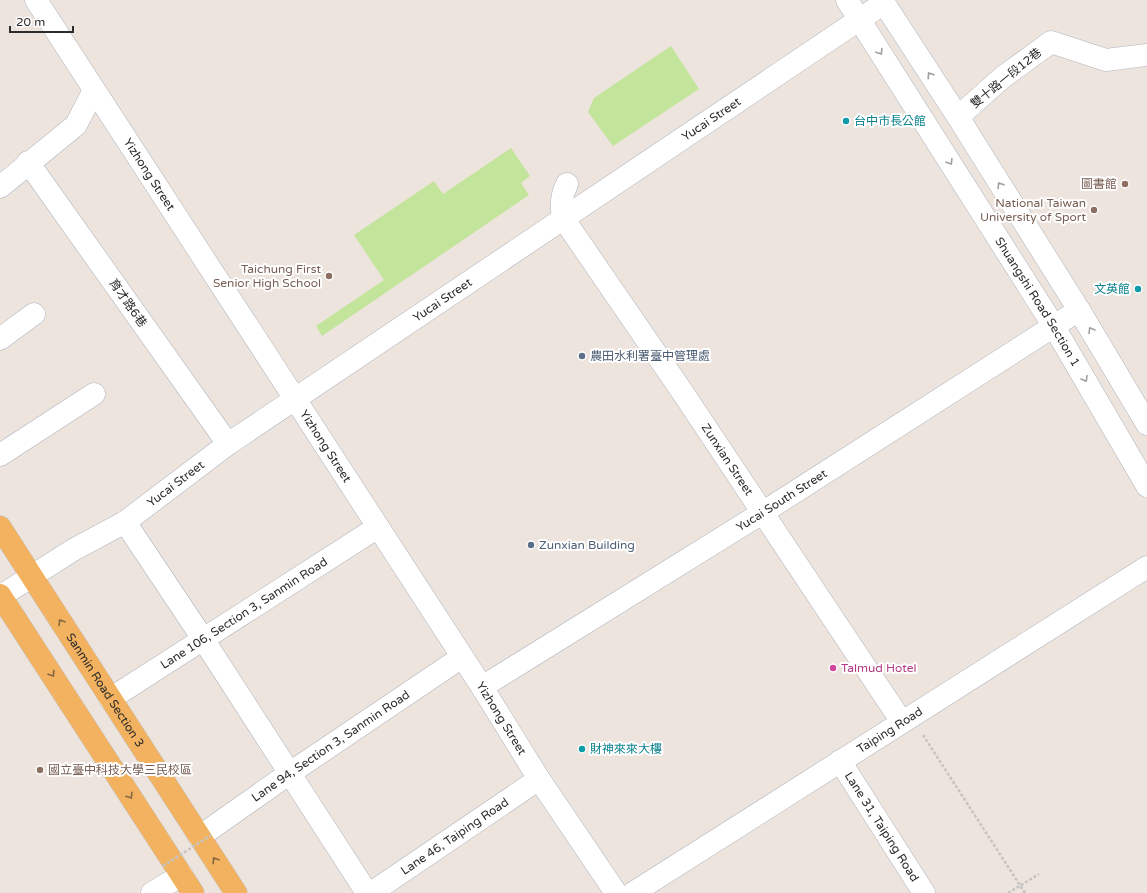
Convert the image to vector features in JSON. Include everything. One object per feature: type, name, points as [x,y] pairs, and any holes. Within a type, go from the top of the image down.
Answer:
[{"type":"main road","name":"Sanmin Road Section 3","points":[[0,527],[110,699],[205,836],[236,893]]},
{"type":"main road","points":[[0,595],[172,870],[194,893]]},
{"type":"street","name":"Yizhong Street","points":[[36,0],[482,687],[539,779],[616,893]]},
{"type":"street","name":"Shuangshi Road Section 1","points":[[847,0],[1053,326],[1147,486]]},
{"type":"street","points":[[883,2],[1079,310],[1147,424]]},
{"type":"street","name":"Yucai Street","points":[[0,595],[73,550],[125,522],[228,444],[883,2]]},
{"type":"street","name":"雙十路一段12巷","points":[[958,118],[1003,78],[1051,42],[1106,60],[1147,55]]},
{"type":"street","points":[[0,187],[28,162],[76,125],[94,90]]},
{"type":"street","name":"育才路6巷","points":[[28,162],[228,444]]},
{"type":"street","points":[[563,218],[561,204],[563,192],[567,184]]},
{"type":"street","name":"Zunxian Street","points":[[563,218],[682,390],[762,513],[906,719]]},
{"type":"street","name":"Yucai South Street","points":[[482,687],[762,513],[1079,310]]},
{"type":"street","points":[[0,339],[34,314]]},
{"type":"street","points":[[0,455],[94,394]]},
{"type":"street","points":[[125,522],[203,639],[367,893]]},
{"type":"street","name":"Lane 106, Section 3, Sanmin Road","points":[[110,699],[378,527]]},
{"type":"street","name":"Taiping Road","points":[[633,893],[1147,567]]},
{"type":"street","name":"Lane 94, Section 3, Sanmin Road","points":[[205,836],[290,773],[462,657]]},
{"type":"street","name":"Lane 31, Taiping Road","points":[[840,761],[924,893]]},
{"type":"street","name":"Lane 46, Taiping Road","points":[[370,893],[539,779]]},
{"type":"street","points":[[152,893],[172,870]]},
{"type":"path","points":[[906,719],[1026,893]]},
{"type":"path","points":[[172,870],[205,836]]},
{"type":"path","points":[[1008,893],[1039,874]]},
{"type":"green space","points":[[671,46],[699,89],[613,146],[588,112],[594,98]]},
{"type":"green space","points":[[511,148],[530,176],[521,183],[529,195],[322,336],[316,326],[384,280],[354,235],[434,181],[443,194]]},
{"type":"place","name":"台中市長公館","points":[[846,121]]},
{"type":"place","name":"圖書館","points":[[1125,184]]},
{"type":"place","name":"National Taiwan University of Sport","points":[[1094,210]]},
{"type":"place","name":"Taichung First Senior High School","points":[[329,276]]},
{"type":"place","name":"文英館","points":[[1138,289]]},
{"type":"place","name":"農田水利署臺中管理處","points":[[582,356]]},
{"type":"place","name":"Zunxian Building","points":[[531,545]]},
{"type":"place","name":"Talmud Hotel","points":[[833,668]]},
{"type":"place","name":"財神來來大樓","points":[[582,749]]},
{"type":"place","name":"國立臺中科技大學三民校區","points":[[40,770]]}]
